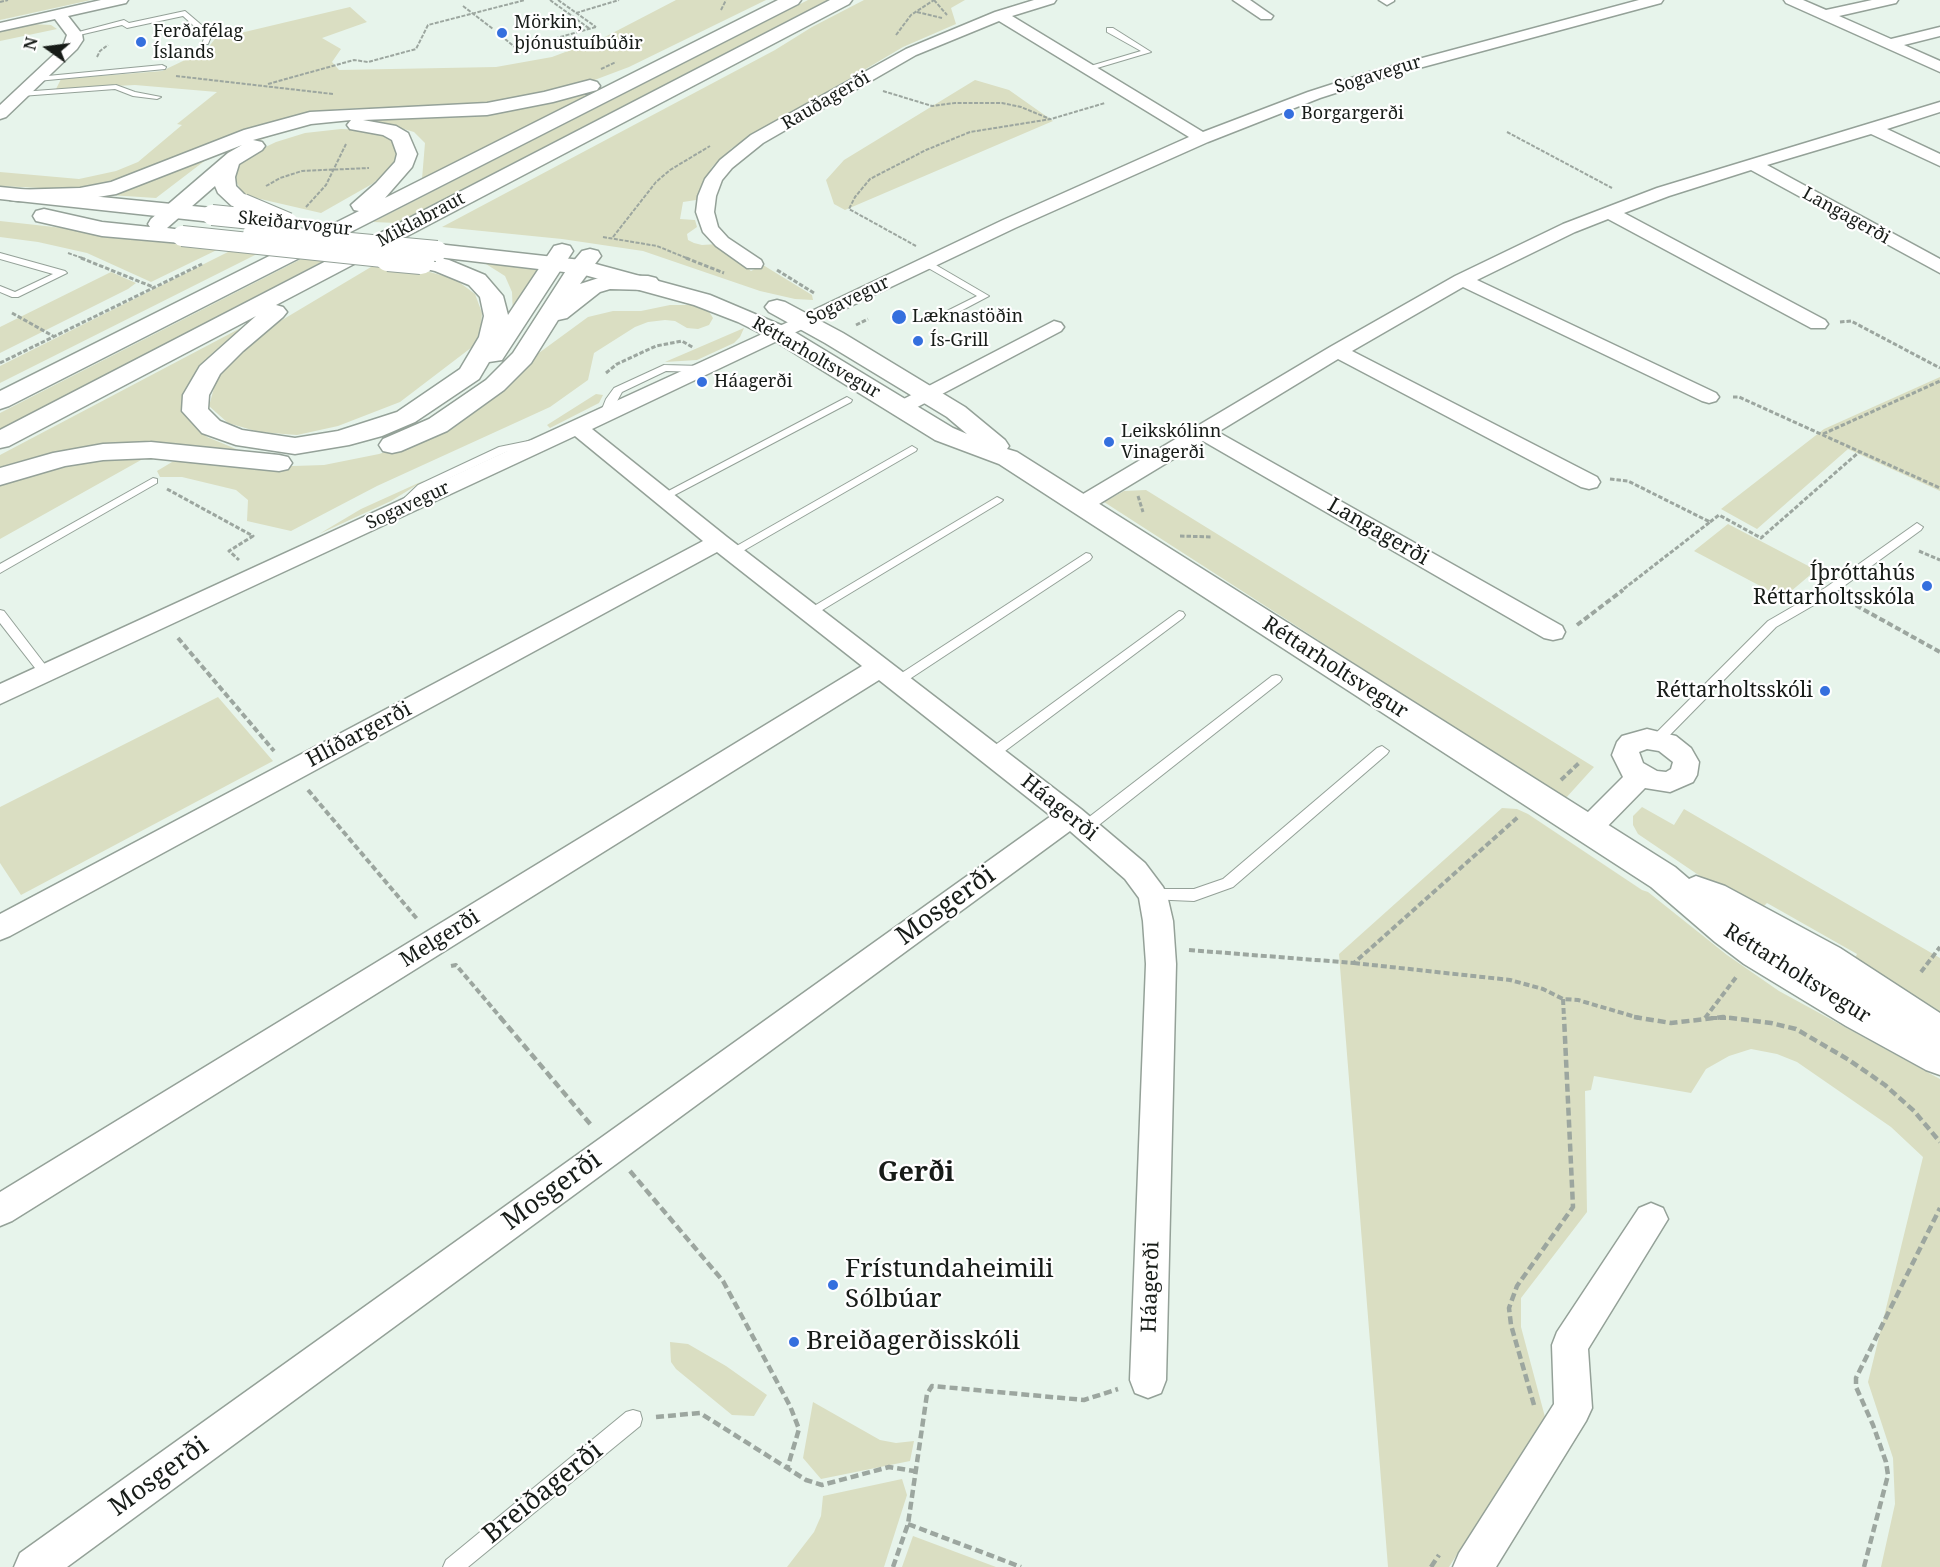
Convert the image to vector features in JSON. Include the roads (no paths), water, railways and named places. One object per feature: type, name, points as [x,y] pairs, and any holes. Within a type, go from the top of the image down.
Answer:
[{"type":"main road","name":"Miklabraut","points":[[0,402],[792,0]]},
{"type":"main road","name":"Miklabraut","points":[[0,440],[843,0]]},
{"type":"main road","points":[[9,194],[80,194],[116,189],[251,134],[301,120],[339,114],[454,111],[514,105],[593,85],[685,54]]},
{"type":"main road","points":[[157,216],[252,147],[276,136],[315,127],[355,124],[375,127],[401,137],[408,154],[405,163],[384,188],[352,213],[270,264]]},
{"type":"main road","points":[[157,216],[226,148],[251,134]]},
{"type":"main road","points":[[230,163],[224,177],[226,188],[243,204],[288,223]]},
{"type":"main road","name":"Skeiðarvogur","points":[[9,194],[157,216],[187,232]]},
{"type":"main road","name":"Skeiðarvogur","points":[[0,212],[44,216],[212,214],[288,223],[437,251],[557,258],[588,253]]},
{"type":"main road","points":[[44,216],[102,228],[187,232],[437,251],[458,271],[477,280],[491,296],[496,316],[491,337],[470,374]]},
{"type":"main road","points":[[0,477],[62,459],[103,452],[152,450],[267,464],[342,458],[413,438],[463,408],[495,385],[522,357],[539,334],[588,253]]},
{"type":"main road","name":"Réttarholtsvegur","points":[[588,253],[648,283],[735,312],[779,333],[944,434],[1008,458]]},
{"type":"main road","name":"Réttarholtsvegur","points":[[588,253],[779,308],[927,394],[971,423],[1008,458],[1663,877],[1728,932],[1757,953],[1839,1004],[1940,1058]]},
{"type":"main road","points":[[348,258],[279,309],[234,346],[209,371],[196,395],[195,411],[212,428],[236,437],[295,446],[340,439],[374,430],[406,417],[488,362],[557,258]]},
{"type":"main road","points":[[539,334],[564,308],[592,287],[616,282],[648,283]]},
{"type":"main road","name":"Réttarholtsvegur","points":[[1663,877],[1713,897],[1818,954],[1940,1033]]},
{"type":"street","points":[[0,27],[121,0]]},
{"type":"street","name":"Rauðagerði","points":[[750,261],[722,242],[709,228],[705,212],[707,196],[714,179],[726,164],[757,139],[901,58],[1000,15],[1049,0]]},
{"type":"street","points":[[1239,0],[1266,16]]},
{"type":"street","name":"Sogavegur","points":[[0,695],[804,322],[1086,188],[1202,138],[1314,95],[1376,75],[1656,0]]},
{"type":"street","points":[[1791,0],[1940,67]]},
{"type":"street","points":[[1826,15],[1891,0]]},
{"type":"street","points":[[0,114],[69,49],[75,40],[75,34],[58,14]]},
{"type":"street","points":[[1000,15],[1202,138]]},
{"type":"street","points":[[1890,44],[1940,31]]},
{"type":"street","points":[[1081,505],[1337,351],[1461,280],[1569,228],[1637,201],[1940,108]]},
{"type":"street","points":[[1872,128],[1940,162]]},
{"type":"street","name":"Langagerði","points":[[1752,164],[1940,267]]},
{"type":"street","points":[[1608,212],[1818,324]]},
{"type":"street","points":[[1461,280],[1709,397]]},
{"type":"street","points":[[901,408],[1054,327]]},
{"type":"street","points":[[1337,351],[1589,482]]},
{"type":"street","name":"Háagerði","points":[[577,427],[726,547],[1078,822],[1135,871],[1153,895],[1160,948],[1148,1380]]},
{"type":"street","name":"Langagerði","points":[[1203,432],[1553,632]]},
{"type":"street","name":"Hlíðargerði","points":[[0,928],[726,547]]},
{"type":"street","name":"Melgerði","points":[[0,1210],[889,674]]},
{"type":"street","points":[[1638,740],[1657,740],[1667,743],[1682,755],[1686,762],[1684,775],[1670,782],[1650,780],[1641,776],[1627,762],[1625,755],[1626,749],[1638,740]]},
{"type":"street","points":[[1588,829],[1641,776]]},
{"type":"street","name":"Mosgerði","points":[[34,1567],[1078,822]]},
{"type":"street","points":[[1459,1557],[1573,1408],[1570,1345],[1651,1219]]},
{"type":"lane","points":[[75,34],[124,22],[128,26],[185,13],[209,36],[205,42]]},
{"type":"lane","points":[[1090,69],[1147,52],[1110,30]]},
{"type":"lane","points":[[38,79],[162,67]]},
{"type":"lane","points":[[21,94],[116,87],[133,93],[157,97]]},
{"type":"lane","points":[[0,256],[62,273],[15,295],[0,289]]},
{"type":"lane","points":[[931,261],[984,296],[950,313]]},
{"type":"lane","points":[[663,497],[847,400]]},
{"type":"lane","points":[[726,547],[912,449]]},
{"type":"lane","points":[[0,570],[153,481]]},
{"type":"lane","points":[[810,612],[997,500]]},
{"type":"lane","points":[[1657,740],[1772,624],[1829,591],[1917,527]]},
{"type":"lane","points":[[889,674],[1086,557]]},
{"type":"lane","points":[[0,614],[46,674]]},
{"type":"lane","points":[[992,754],[1179,615]]},
{"type":"lane","points":[[1078,822],[1276,679]]},
{"type":"lane","points":[[1153,895],[1194,895],[1228,883],[1382,751]]},
{"type":"lane","name":"Breiðagerði","points":[[453,1567],[633,1419]]},
{"type":"place","name":"Mörkin, þjónustuíbúðir","points":[[502,33]]},
{"type":"place","name":"Ferðafélag Íslands","points":[[141,42]]},
{"type":"place","name":"Borgargerði","points":[[1289,114]]},
{"type":"place","name":"Læknastöðin","points":[[899,317]]},
{"type":"place","name":"Ís-Grill","points":[[918,341]]},
{"type":"place","name":"Háagerði","points":[[702,382]]},
{"type":"place","name":"Leikskólinn Vinagerði","points":[[1109,442]]},
{"type":"place","name":"Íþróttahús Réttarholtsskóla","points":[[1927,586]]},
{"type":"place","name":"Réttarholtsskóli","points":[[1825,691]]},
{"type":"place","name":"Frístundaheimili Sólbúar","points":[[833,1285]]},
{"type":"place","name":"Breiðagerðisskóli","points":[[794,1342]]},
{"type":"district","name":"Gerði","points":[[916,1173]]}]
